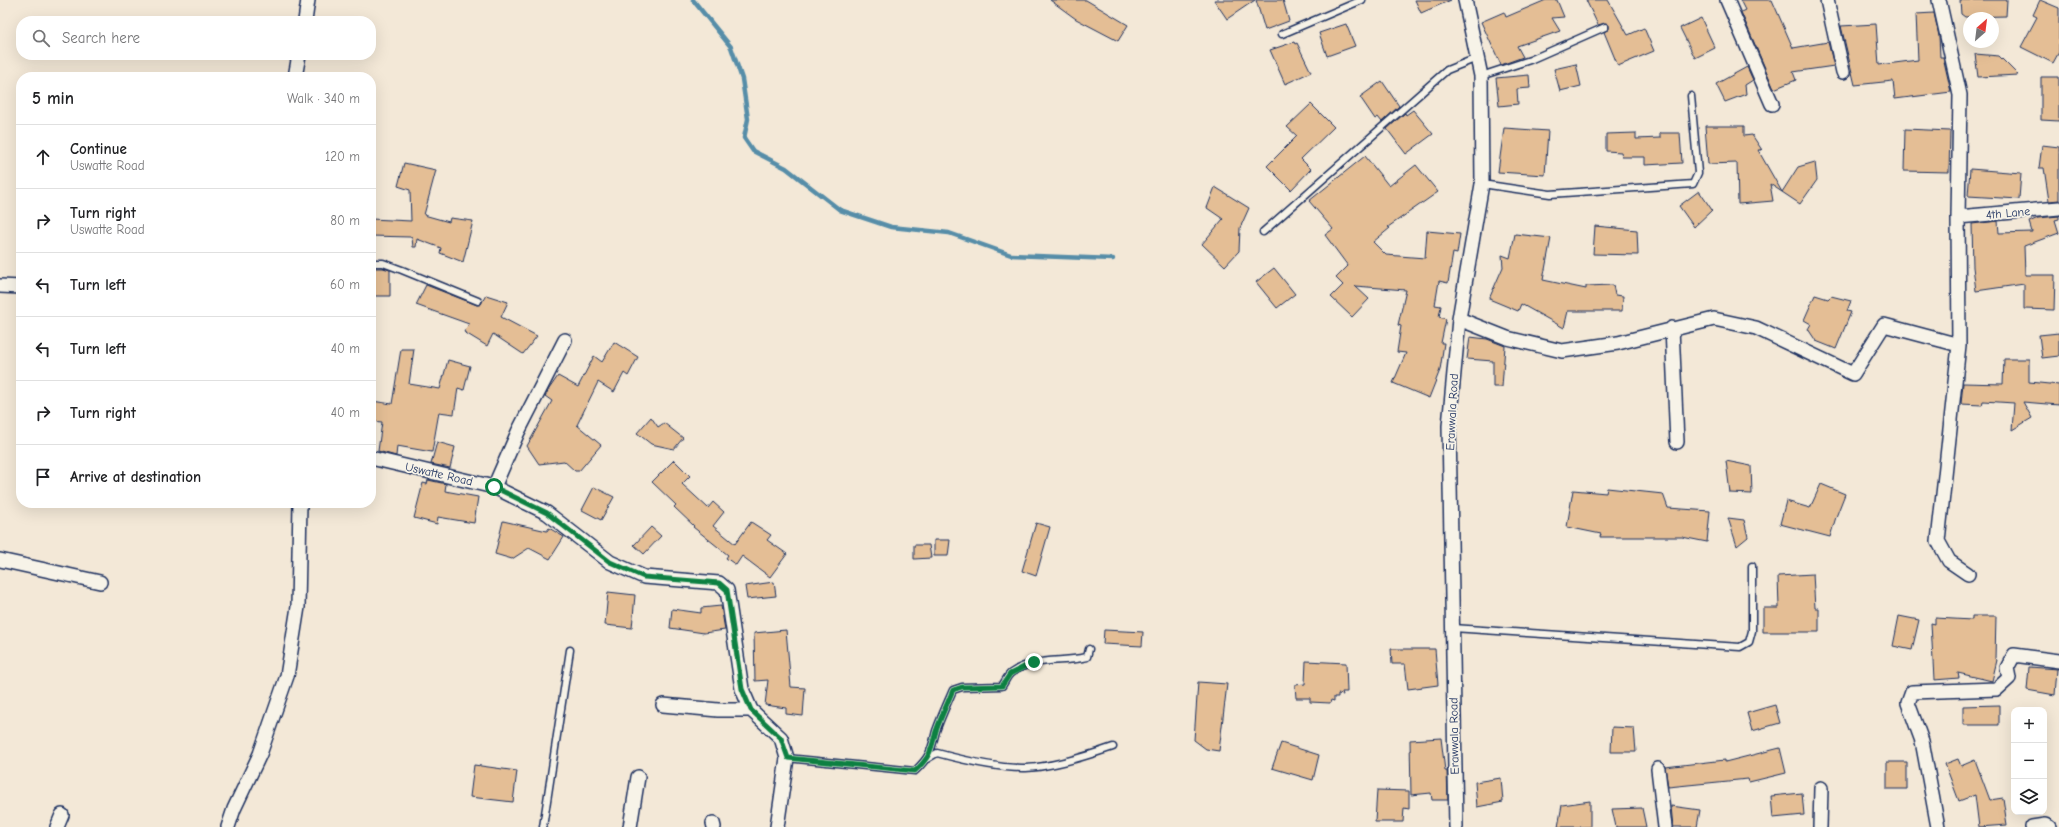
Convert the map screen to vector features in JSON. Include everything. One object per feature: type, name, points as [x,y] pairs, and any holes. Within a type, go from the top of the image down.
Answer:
[{"type":"street","points":[[306,16],[308,0]]},
{"type":"street","name":"Erawwala Road","points":[[1456,827],[1449,426],[1459,319],[1482,184],[1480,76],[1465,0]]},
{"type":"street","points":[[1727,0],[1772,104]]},
{"type":"street","points":[[1827,0],[1843,72]]},
{"type":"street","points":[[1939,0],[1960,95],[1958,217],[1959,344],[1938,541],[1949,561],[1968,574]]},
{"type":"street","points":[[296,72],[298,60]]},
{"type":"street","name":"4th Lane","points":[[1958,217],[2059,208]]},
{"type":"street","points":[[0,286],[16,287]]},
{"type":"street","points":[[1459,319],[1507,338],[1562,351],[1618,343],[1672,328],[1714,319],[1756,328],[1853,374],[1884,325],[1959,344]]},
{"type":"street","points":[[1672,328],[1677,442]]},
{"type":"street","points":[[494,487],[518,432],[565,340]]},
{"type":"street","name":"Uswatte Road","points":[[376,459],[494,487],[547,513],[610,562],[644,577],[719,583],[727,590],[742,689],[751,710],[781,738],[788,758],[777,827]]},
{"type":"street","points":[[228,827],[234,810],[260,754],[287,676],[298,607],[300,508]]},
{"type":"street","points":[[0,560],[100,582]]},
{"type":"street","points":[[1938,827],[1922,740],[1908,703],[1912,692],[1997,689],[2009,678],[2007,668],[2014,655],[2059,660]]},
{"type":"street","points":[[663,705],[718,710],[751,710]]},
{"type":"street","points":[[1658,769],[1665,827]]},
{"type":"street","points":[[630,827],[638,776]]},
{"type":"street","points":[[1820,827],[1821,788]]},
{"type":"street","points":[[56,827],[62,814]]},
{"type":"street","points":[[2032,827],[2044,825],[2049,827]]},
{"type":"lane","points":[[1282,34],[1362,0]]},
{"type":"lane","points":[[1480,76],[1530,60],[1605,28]]},
{"type":"lane","points":[[1263,232],[1446,70],[1477,58]]},
{"type":"lane","points":[[1482,184],[1550,194],[1693,184],[1698,173],[1691,96]]},
{"type":"lane","points":[[376,264],[389,265],[478,301]]},
{"type":"lane","points":[[1452,628],[1740,647],[1749,642],[1752,631],[1752,566]]},
{"type":"lane","points":[[927,759],[933,746],[936,731],[953,690],[962,687],[1002,686],[1010,674],[1034,662],[1072,660],[1087,657],[1089,649]]},
{"type":"lane","points":[[543,827],[570,650]]},
{"type":"lane","points":[[788,758],[915,771],[927,759],[937,753],[969,762],[1026,768],[1079,758],[1113,747]]},
{"type":"building","points":[[1050,0],[1086,0],[1128,25],[1118,41],[1076,19]]},
{"type":"building","points":[[1214,0],[1255,0],[1227,19]]},
{"type":"building","points":[[1256,0],[1283,0],[1289,21],[1265,30]]},
{"type":"building","points":[[1415,0],[1451,0],[1421,13]]},
{"type":"building","points":[[1546,0],[1557,0],[1564,17],[1552,18],[1560,31],[1517,46],[1523,57],[1501,65],[1481,22],[1504,12],[1506,17]]},
{"type":"building","points":[[1586,0],[1608,0],[1628,35],[1644,28],[1654,51],[1618,66],[1604,32],[1609,29],[1609,25],[1605,23],[1598,25]]},
{"type":"building","points":[[1740,0],[1772,0],[1793,48],[1828,42],[1834,66],[1793,72],[1796,80],[1774,89],[1741,12],[1745,10]]},
{"type":"building","points":[[1960,0],[2007,0],[2006,16],[1999,16],[1999,12],[1963,12],[1963,16],[1961,14]]},
{"type":"building","points":[[2040,0],[2059,8],[2059,52],[2053,63],[2021,47],[2037,17],[2033,15]]},
{"type":"building","points":[[1934,13],[1939,36],[1940,57],[1943,57],[1951,92],[1895,99],[1893,81],[1855,85],[1841,26],[1876,24],[1879,65],[1918,60],[1916,14]]},
{"type":"building","points":[[1701,18],[1715,48],[1695,58],[1680,28]]},
{"type":"building","points":[[1346,24],[1355,46],[1327,56],[1319,33]]},
{"type":"building","points":[[1294,42],[1295,44],[1297,43],[1311,72],[1285,84],[1270,50]]},
{"type":"building","points":[[1975,54],[1999,56],[2018,75],[1978,77]]},
{"type":"building","points":[[1576,64],[1581,86],[1560,91],[1554,69]]},
{"type":"building","points":[[1747,67],[1753,80],[1745,85],[1746,94],[1725,102],[1716,84]]},
{"type":"building","points":[[1529,75],[1530,88],[1517,89],[1518,104],[1499,106],[1496,78]]},
{"type":"building","points":[[2041,77],[2059,77],[2059,121],[2041,120]]},
{"type":"building","points":[[1382,81],[1399,106],[1382,122],[1378,117],[1375,119],[1360,97]]},
{"type":"building","points":[[1311,104],[1334,127],[1301,159],[1311,169],[1291,190],[1267,166],[1297,136],[1287,127]]},
{"type":"building","points":[[1413,110],[1433,134],[1406,154],[1387,129],[1405,113],[1406,115]]},
{"type":"building","points":[[1705,126],[1744,126],[1744,136],[1752,135],[1762,150],[1758,150],[1782,192],[1770,184],[1773,201],[1738,204],[1737,163],[1708,164]]},
{"type":"building","points":[[1504,128],[1548,131],[1545,175],[1498,172]]},
{"type":"building","points":[[1905,129],[1950,131],[1949,172],[1904,171]]},
{"type":"building","points":[[1636,133],[1636,139],[1660,138],[1660,133],[1680,133],[1682,163],[1645,165],[1645,157],[1622,157],[1621,152],[1606,151],[1606,134]]},
{"type":"building","points":[[2042,145],[2059,147],[2059,200],[2049,201],[2044,168],[2039,168]]},
{"type":"building","points":[[1365,156],[1389,186],[1416,165],[1438,192],[1388,227],[1390,228],[1373,242],[1386,255],[1425,258],[1427,231],[1460,234],[1457,254],[1453,253],[1448,283],[1439,281],[1435,305],[1441,306],[1439,317],[1446,319],[1441,343],[1444,343],[1440,370],[1429,398],[1393,383],[1406,353],[1397,352],[1401,326],[1398,325],[1406,290],[1355,286],[1369,299],[1352,317],[1331,297],[1343,285],[1336,278],[1348,266],[1325,235],[1333,229],[1309,201]]},
{"type":"building","points":[[1815,162],[1817,180],[1800,204],[1782,192],[1798,167]]},
{"type":"building","points":[[404,163],[436,170],[424,215],[449,222],[450,218],[473,221],[463,262],[440,253],[441,248],[417,239],[416,247],[413,247],[412,238],[410,237],[376,236],[376,219],[411,221],[410,190],[398,186]]},
{"type":"building","points":[[1970,169],[2021,173],[2019,199],[1968,196]]},
{"type":"building","points":[[1215,187],[1249,208],[1240,228],[1239,251],[1225,266],[1202,244],[1223,219],[1207,208]]},
{"type":"building","points":[[1699,191],[1712,210],[1694,227],[1679,206]]},
{"type":"building","points":[[2059,216],[2059,219],[2055,220],[2059,233],[2024,246],[2025,275],[2055,275],[2054,310],[2024,309],[2024,284],[1976,291],[1973,267],[1972,224],[1998,221],[1999,233],[2032,232],[2029,222],[2038,218]]},
{"type":"building","points":[[1595,226],[1637,230],[1638,255],[1593,254]]},
{"type":"building","points":[[1515,234],[1551,238],[1543,280],[1586,289],[1586,286],[1613,285],[1615,295],[1623,296],[1622,311],[1568,311],[1564,328],[1521,304],[1518,311],[1489,299],[1503,267],[1502,255],[1510,258]]},
{"type":"building","points":[[376,268],[390,270],[390,296],[376,296]]},
{"type":"building","points":[[1274,268],[1295,294],[1277,308],[1256,282]]},
{"type":"building","points":[[426,285],[477,305],[481,304],[486,295],[508,302],[501,317],[537,336],[523,354],[493,334],[487,346],[464,332],[469,324],[416,305]]},
{"type":"building","points":[[1815,295],[1828,299],[1831,296],[1851,301],[1847,311],[1851,312],[1836,349],[1816,341],[1808,329],[1811,324],[1804,320]]},
{"type":"building","points":[[2059,333],[2059,356],[2042,358],[2039,335]]},
{"type":"building","points":[[1470,337],[1487,339],[1505,346],[1502,387],[1493,387],[1493,361],[1467,359]]},
{"type":"building","points":[[614,342],[638,357],[628,376],[624,373],[614,392],[598,382],[577,425],[601,445],[579,471],[575,471],[564,461],[539,464],[527,446],[552,401],[545,396],[549,389],[558,376],[578,387],[594,356],[602,362]]},
{"type":"building","points":[[401,349],[414,349],[409,384],[440,389],[448,360],[470,366],[464,390],[458,388],[454,414],[439,412],[432,452],[397,446],[396,456],[378,451],[382,422],[376,421],[376,402],[392,404]]},
{"type":"building","points":[[2004,359],[2029,359],[2029,382],[2059,385],[2059,405],[2023,402],[2032,418],[2012,430],[2014,403],[1983,401],[1982,405],[1961,404],[1963,383],[2003,384]]},
{"type":"building","points":[[651,417],[658,427],[664,423],[683,438],[674,449],[651,444],[637,433]]},
{"type":"building","points":[[437,442],[455,447],[450,468],[431,464]]},
{"type":"building","points":[[674,460],[690,476],[682,484],[708,508],[713,502],[724,512],[713,526],[735,544],[751,522],[771,535],[767,540],[787,554],[770,577],[742,556],[736,565],[726,558],[728,555],[693,527],[694,526],[674,507],[676,505],[652,482]]},
{"type":"building","points":[[1726,461],[1751,466],[1752,494],[1730,493]]},
{"type":"building","points":[[428,480],[446,484],[445,491],[478,497],[474,523],[438,517],[437,524],[414,518],[423,483],[427,484]]},
{"type":"building","points":[[1821,484],[1845,494],[1830,537],[1780,524],[1786,501],[1810,508]]},
{"type":"building","points":[[594,487],[614,497],[601,520],[582,510]]},
{"type":"building","points":[[1607,488],[1663,494],[1668,508],[1710,511],[1707,542],[1682,537],[1600,537],[1601,534],[1567,527],[1573,490],[1606,493]]},
{"type":"building","points":[[1728,518],[1744,520],[1748,537],[1737,546]]},
{"type":"building","points":[[503,521],[547,531],[549,528],[564,537],[550,559],[529,548],[512,559],[495,554]]},
{"type":"building","points":[[1036,523],[1050,527],[1036,576],[1022,571]]},
{"type":"building","points":[[651,527],[661,536],[644,554],[634,545]]},
{"type":"building","points":[[934,540],[950,540],[948,556],[934,556]]},
{"type":"building","points":[[914,545],[929,545],[931,558],[914,559]]},
{"type":"building","points":[[1813,574],[1815,608],[1819,608],[1819,632],[1763,632],[1763,608],[1779,608],[1778,576]]},
{"type":"building","points":[[774,582],[776,596],[747,599],[745,586]]},
{"type":"building","points":[[608,592],[635,595],[632,628],[605,625]]},
{"type":"building","points":[[721,606],[725,630],[704,633],[670,628],[672,609],[701,613],[701,608]]},
{"type":"building","points":[[1899,616],[1919,620],[1912,650],[1893,646]]},
{"type":"building","points":[[1972,616],[1996,616],[1995,659],[1997,660],[1992,681],[1958,673],[1959,678],[1934,680],[1931,623],[1935,624],[1935,618],[1972,620]]},
{"type":"building","points":[[786,630],[791,687],[805,688],[803,716],[786,714],[786,708],[765,705],[768,680],[755,681],[754,633]]},
{"type":"building","points":[[1104,630],[1143,632],[1142,646],[1103,644]]},
{"type":"building","points":[[1391,649],[1435,649],[1438,685],[1408,689],[1405,664],[1392,664]]},
{"type":"building","points":[[1306,661],[1346,663],[1347,692],[1342,692],[1343,695],[1338,694],[1338,697],[1334,697],[1334,701],[1331,700],[1330,703],[1310,702],[1310,698],[1296,698],[1295,685],[1305,684]]},
{"type":"building","points":[[2029,667],[2057,669],[2055,695],[2027,690]]},
{"type":"building","points":[[1198,682],[1227,684],[1219,751],[1206,749],[1194,740]]},
{"type":"building","points":[[1775,705],[1780,723],[1752,731],[1747,713]]},
{"type":"building","points":[[1999,705],[1999,725],[1963,725],[1963,706]]},
{"type":"building","points":[[1612,727],[1634,728],[1636,752],[1611,752]]},
{"type":"building","points":[[1441,738],[1445,771],[1447,771],[1448,800],[1432,800],[1431,793],[1411,795],[1410,740]]},
{"type":"building","points":[[1281,743],[1319,755],[1313,780],[1272,768]]},
{"type":"building","points":[[1780,748],[1786,773],[1749,782],[1748,779],[1668,787],[1665,767],[1725,760],[1725,762]]},
{"type":"building","points":[[1958,759],[1961,766],[1975,760],[1990,800],[2003,798],[2007,825],[1979,827],[1975,795],[1959,801],[1945,764]]},
{"type":"building","points":[[1887,762],[1907,762],[1907,789],[1887,789]]},
{"type":"building","points":[[474,765],[517,771],[513,802],[470,797]]},
{"type":"building","points":[[1501,778],[1503,802],[1477,807],[1475,782]]},
{"type":"building","points":[[1377,790],[1409,791],[1409,809],[1404,808],[1403,822],[1375,822]]},
{"type":"building","points":[[1802,793],[1804,815],[1773,818],[1771,796]]},
{"type":"building","points":[[1590,801],[1590,827],[1558,827],[1562,805]]},
{"type":"building","points":[[1671,806],[1700,810],[1697,827],[1673,827]]},
{"type":"building","points":[[1642,808],[1646,827],[1616,827],[1612,809]]},
{"type":"waterway","points":[[693,0],[731,47],[742,79],[748,119],[744,138],[753,151],[786,168],[840,210],[891,227],[949,233],[1011,255],[1113,259]]},
{"type":"route","points":[[494,487],[547,513],[610,562],[644,577],[719,583],[727,590],[742,689],[751,710],[781,738],[788,758],[915,771],[925,762],[933,746],[936,731],[953,690],[962,687],[1002,686],[1010,674],[1034,662]]}]
